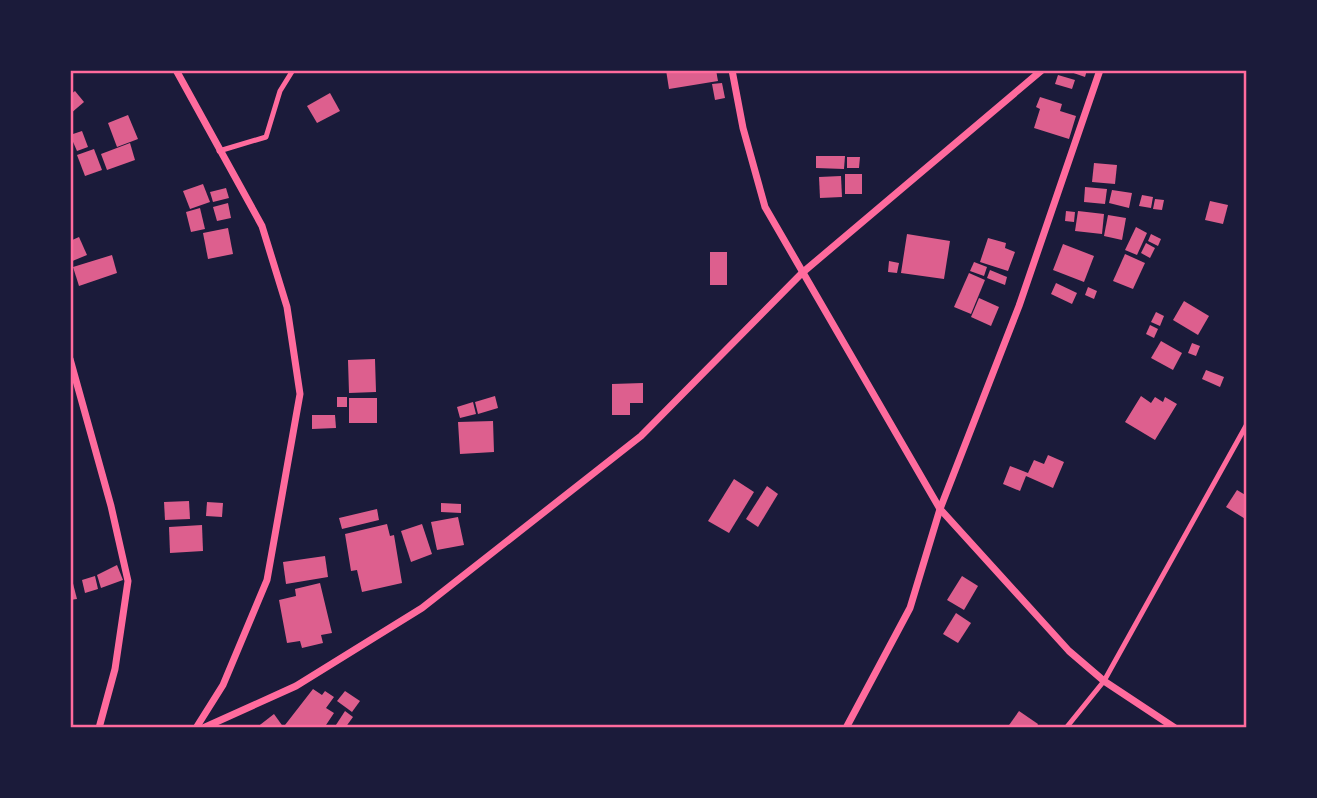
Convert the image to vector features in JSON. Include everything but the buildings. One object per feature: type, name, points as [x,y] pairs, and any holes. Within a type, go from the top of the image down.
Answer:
[{"type":"street","points":[[176,70],[262,226],[287,307],[300,394],[267,580],[223,685],[196,728]]},
{"type":"street","points":[[732,70],[743,128],[765,207],[940,509],[1069,651],[1104,681],[1175,728]]},
{"type":"street","points":[[203,728],[296,686],[422,608],[641,436],[802,273],[1042,70]]},
{"type":"street","points":[[846,728],[910,608],[940,509],[1019,306],[1100,70]]},
{"type":"street","points":[[70,361],[105,482],[128,581],[115,669],[99,728]]},
{"type":"lane","points":[[219,151],[266,136],[280,91],[293,70]]},
{"type":"lane","points":[[1066,728],[1104,681],[1247,424]]}]
